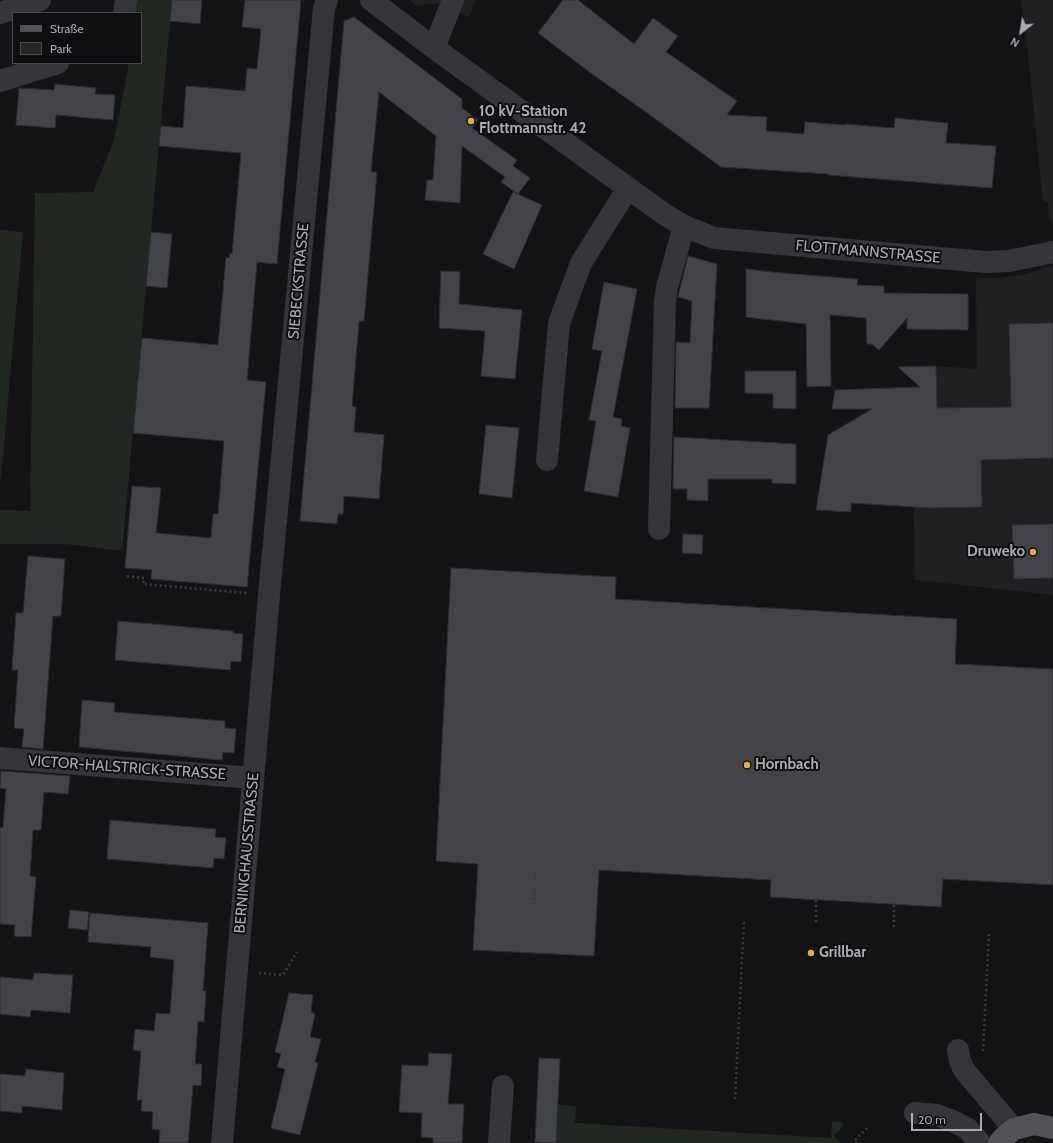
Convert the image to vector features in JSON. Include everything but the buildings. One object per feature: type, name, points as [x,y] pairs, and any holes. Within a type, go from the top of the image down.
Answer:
[{"type":"main road","points":[[1007,1136],[1034,1124],[1052,1127]]},
{"type":"street","points":[[0,13],[40,0]]},
{"type":"street","points":[[124,12],[126,0]]},
{"type":"street","name":"SIEBECKSTRASSE","points":[[272,563],[324,8],[327,0]]},
{"type":"street","name":"FLOTTMANNSTRASSE","points":[[371,0],[434,48],[628,188],[684,226],[714,238],[985,262],[1009,260],[1053,252]]},
{"type":"street","points":[[434,48],[453,0]]},
{"type":"street","points":[[0,81],[55,64]]},
{"type":"street","points":[[546,460],[559,323],[581,262],[628,188]]},
{"type":"street","points":[[659,528],[666,287],[684,226]]},
{"type":"street","name":"BERNINGHAUSSTRASSE","points":[[222,1143],[272,563]]},
{"type":"street","name":"VICTOR-HALSTRICK-STRASSE","points":[[0,758],[253,778]]},
{"type":"street","points":[[958,1050],[960,1061],[964,1070],[1007,1136]]},
{"type":"street","points":[[499,1143],[503,1086]]},
{"type":"street","points":[[915,1113],[938,1115],[955,1122],[968,1129],[980,1143]]},
{"type":"path","points":[[127,576],[144,578],[143,584],[269,595]]},
{"type":"path","points":[[534,905],[536,869]]},
{"type":"path","points":[[816,900],[816,923]]},
{"type":"path","points":[[894,905],[894,927]]},
{"type":"path","points":[[735,1099],[744,919]]},
{"type":"path","points":[[983,1052],[989,932]]},
{"type":"path","points":[[237,971],[283,975],[297,952]]},
{"type":"path","points":[[857,1143],[854,1141],[868,1127]]},
{"type":"shaded area","points":[[409,0],[476,0],[469,17],[439,3],[417,6]]},
{"type":"shaded area","points":[[1021,0],[1053,0],[1053,227],[1049,216],[1048,202],[1043,202]]},
{"type":"shaded area","points":[[1053,266],[1053,595],[915,580],[912,409],[937,408],[936,366],[977,369],[976,278],[998,278],[1022,275]]},
{"type":"green space","points":[[134,0],[172,0],[122,551],[65,544],[0,544],[0,510],[30,511],[35,193],[93,192],[114,140],[129,64],[142,64],[142,12],[133,12]]},
{"type":"green space","points":[[0,230],[23,232],[1,479],[0,479]]},
{"type":"green space","points":[[558,1104],[576,1106],[575,1123],[831,1138],[832,1121],[841,1122],[844,1125],[834,1136],[841,1143],[556,1143]]},
{"type":"place","name":"10 kV-Station Flottmannstr. 42","points":[[471,121]]},
{"type":"place","name":"Druweko","points":[[1033,552]]},
{"type":"place","name":"Hornbach","points":[[747,765]]},
{"type":"place","name":"Grillbar","points":[[811,953]]}]
